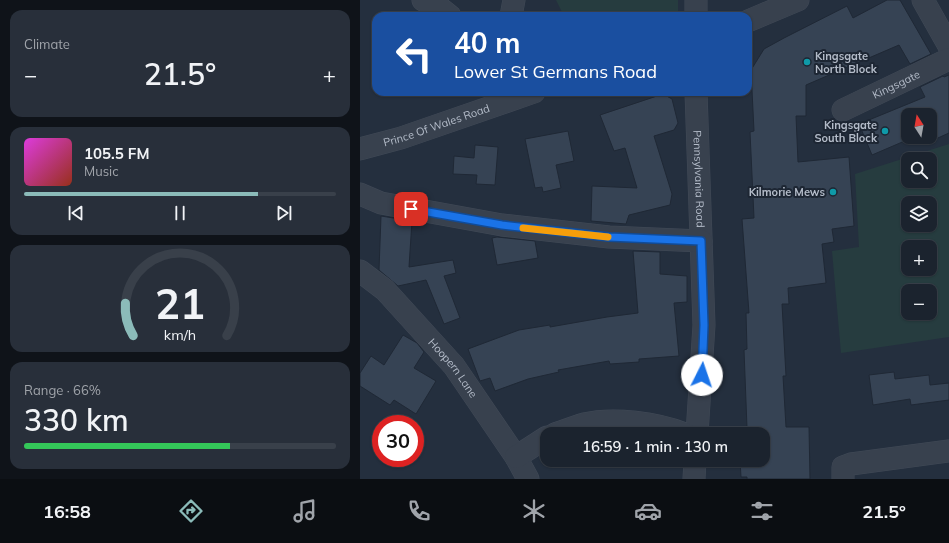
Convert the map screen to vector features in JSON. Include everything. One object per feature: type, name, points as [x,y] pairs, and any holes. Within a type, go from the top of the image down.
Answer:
[{"type":"street","points":[[423,0],[445,12]]},
{"type":"street","points":[[512,12],[514,0]]},
{"type":"street","points":[[696,0],[696,12]]},
{"type":"street","points":[[752,19],[798,0]]},
{"type":"street","points":[[923,0],[949,46]]},
{"type":"street","name":"Kingsgate","points":[[843,110],[949,59]]},
{"type":"street","name":"Prince Of Wales Road","points":[[360,149],[401,138],[474,101],[510,96]]},
{"type":"street","name":"Pennsylvania Road","points":[[696,96],[704,325],[697,427]]},
{"type":"street","points":[[360,194],[381,204],[502,225],[609,237],[701,241]]},
{"type":"street","name":"Hoopern Lane","points":[[360,272],[385,290],[454,366],[516,457],[528,479]]},
{"type":"street","points":[[576,427],[585,424],[641,422],[659,427]]},
{"type":"street","points":[[516,457],[540,442]]},
{"type":"street","points":[[842,479],[843,467],[851,464],[949,450]]},
{"type":"street","points":[[694,479],[695,467]]},
{"type":"green space","points":[[556,0],[678,0],[678,12],[562,12]]},
{"type":"green space","points":[[949,144],[949,337],[841,353],[832,251],[859,247],[855,174],[901,159],[901,188],[937,188],[937,152],[924,152]]},
{"type":"building","points":[[887,0],[900,0],[931,54],[910,64],[899,45],[806,85],[806,116],[796,116],[798,162],[849,157],[854,226],[832,229],[834,242],[822,244],[826,283],[788,288],[789,304],[782,304],[786,376],[783,376],[786,427],[809,427],[810,479],[747,479],[747,477],[741,477],[740,467],[770,467],[770,427],[747,427],[744,350],[747,349],[746,313],[749,313],[742,219],[754,218],[750,132],[754,131],[752,68],[764,49],[847,6],[853,18]]},
{"type":"building","points":[[949,75],[949,133],[937,138],[937,108],[901,108],[901,143],[872,155],[859,124],[925,97],[920,87],[943,76]]},
{"type":"building","points":[[657,96],[667,96],[672,99],[678,123],[674,130],[654,136],[672,194],[670,205],[629,215],[626,224],[591,221],[592,186],[637,188],[625,148],[614,151],[600,115]]},
{"type":"building","points":[[568,131],[574,161],[556,165],[561,188],[543,192],[542,187],[535,188],[525,139]]},
{"type":"building","points":[[475,145],[498,147],[495,185],[476,184],[477,175],[453,174],[454,156],[474,158]]},
{"type":"building","points":[[381,216],[412,221],[409,267],[453,260],[456,273],[444,276],[460,318],[444,324],[426,280],[398,286],[379,270]]},
{"type":"building","points":[[497,237],[535,241],[538,258],[497,265],[492,238]]},
{"type":"building","points":[[633,251],[660,252],[660,274],[687,276],[687,302],[674,303],[679,356],[639,359],[639,362],[610,364],[609,361],[558,370],[559,372],[528,379],[495,391],[490,378],[480,381],[468,349],[519,330],[550,325],[550,327],[638,313]]},
{"type":"building","points":[[403,335],[417,343],[424,352],[414,368],[436,381],[416,414],[394,400],[390,405],[360,386],[360,373],[371,356],[384,365]]},
{"type":"building","points":[[894,372],[895,379],[929,375],[930,385],[949,383],[949,400],[911,405],[910,399],[873,405],[869,375]]},
{"type":"slow traffic","points":[[523,228],[608,237]]},
{"type":"place","name":"Kingsgate North Block","points":[[807,62]]},
{"type":"place","name":"Kingsgate South Block","points":[[885,131]]},
{"type":"place","name":"Kilmorie Mews","points":[[833,192]]},
{"type":"route","points":[[411,209],[502,225],[609,237],[701,241],[704,325],[702,375]]}]
